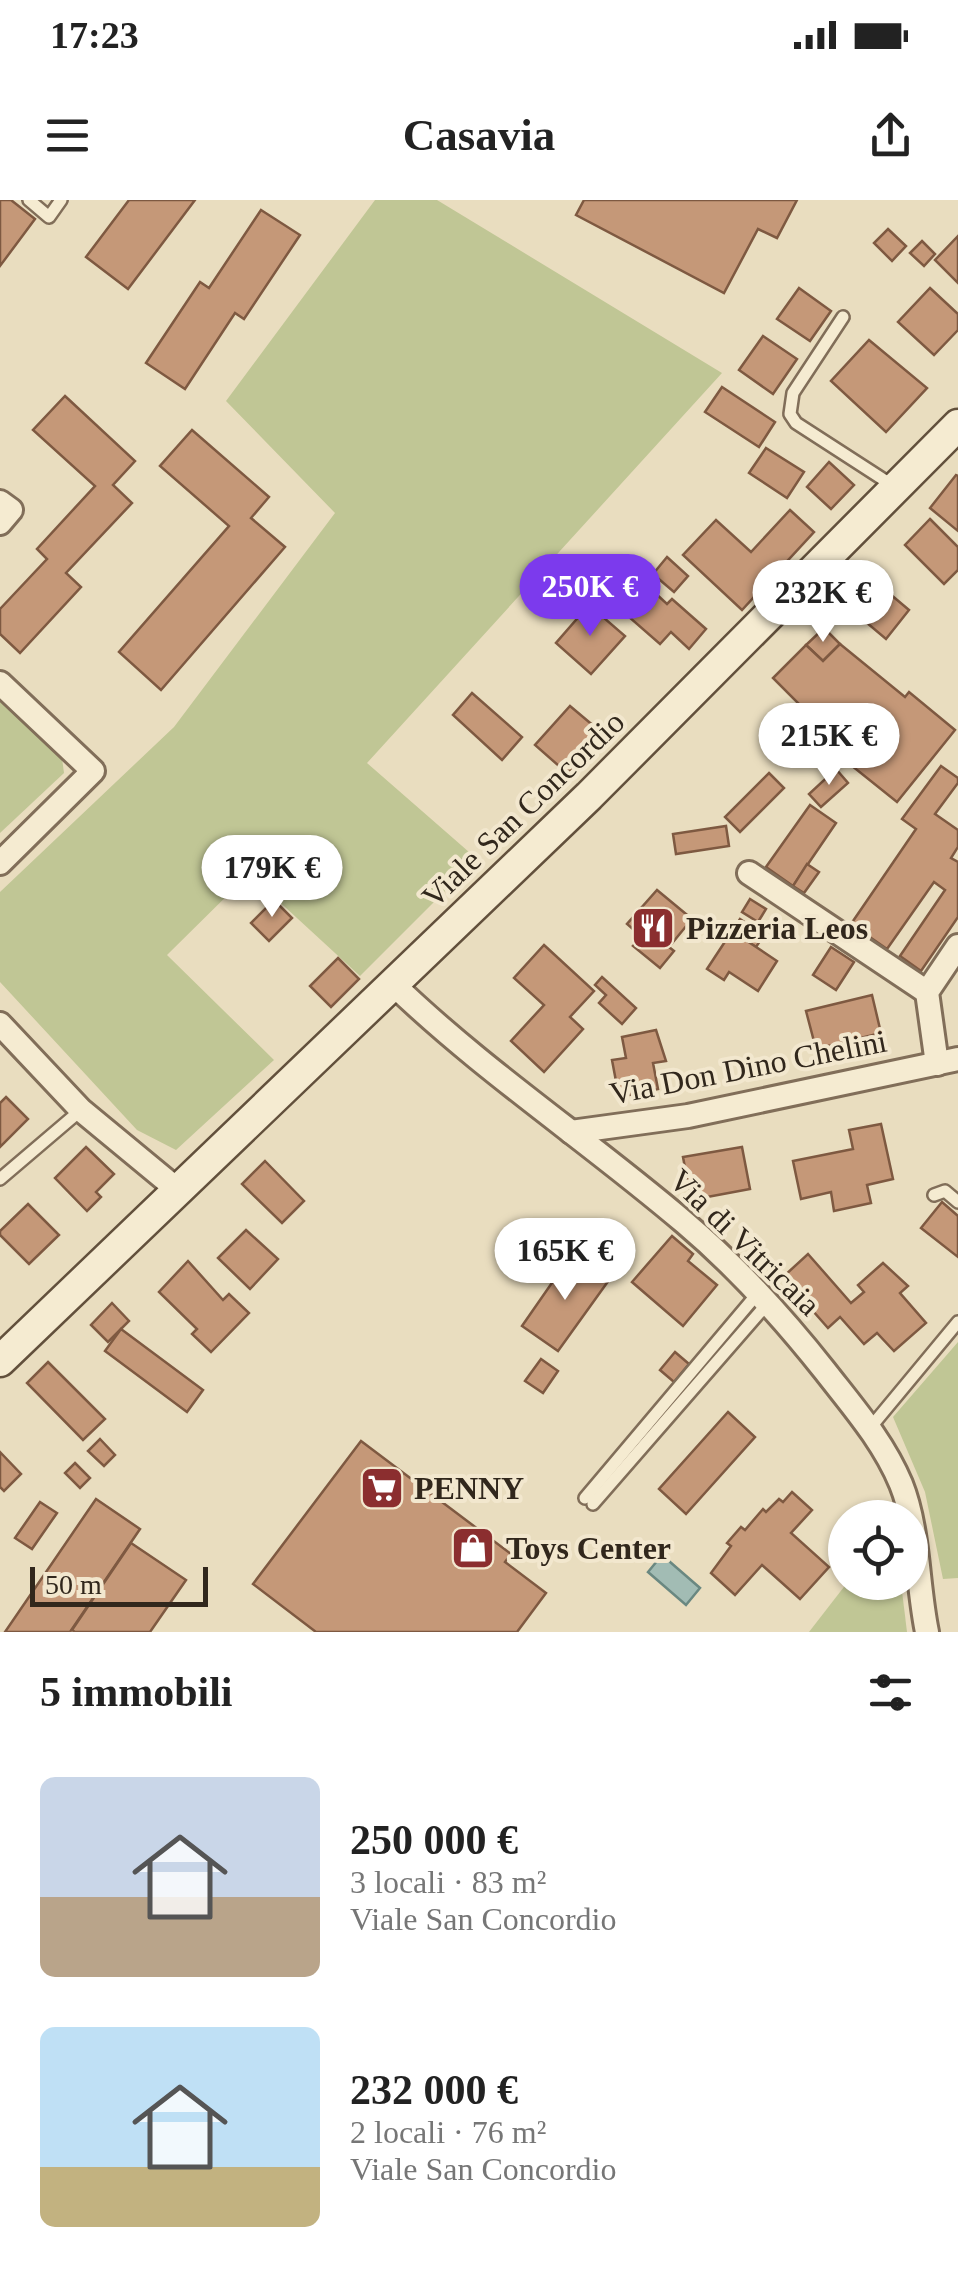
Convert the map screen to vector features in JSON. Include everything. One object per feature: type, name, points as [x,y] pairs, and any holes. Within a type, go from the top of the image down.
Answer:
[{"type":"main road","name":"Viale San Concordio","points":[[0,1361],[589,796],[958,425]]},
{"type":"street","points":[[0,502],[11,510],[0,523]]},
{"type":"street","points":[[0,683],[92,771],[0,863]]},
{"type":"street","points":[[749,874],[927,992],[958,946]]},
{"type":"street","name":"Via di Vitricaia","points":[[392,983],[688,1226],[763,1298],[870,1428],[892,1464],[909,1508],[919,1595],[928,1632]]},
{"type":"street","name":"Via Don Dino Chelini","points":[[571,1132],[704,1113],[948,1061],[927,992]]},
{"type":"street","points":[[0,1024],[82,1110],[179,1190]]},
{"type":"lane","points":[[29,200],[49,216],[61,200]]},
{"type":"lane","points":[[843,316],[794,393],[790,414],[796,422],[895,487]]},
{"type":"lane","points":[[0,1179],[82,1110]]},
{"type":"lane","points":[[934,1195],[944,1191],[958,1202]]},
{"type":"lane","points":[[589,1501],[763,1298]]},
{"type":"lane","points":[[870,1428],[958,1322]]},
{"type":"green space","points":[[375,200],[437,200],[722,373],[367,763],[477,859],[360,976],[249,874],[167,955],[274,1060],[176,1150],[137,1130],[0,982],[0,892],[174,727],[335,513],[226,401]]},
{"type":"green space","points":[[0,700],[61,751],[64,773],[0,833]]},
{"type":"green space","points":[[958,1342],[958,1578],[943,1579],[928,1500],[893,1417]]},
{"type":"green space","points":[[834,1600],[903,1600],[907,1632],[809,1632]]},
{"type":"water","points":[[662,1555],[700,1588],[686,1605],[648,1572]]},
{"type":"building","points":[[0,200],[11,200],[35,219],[0,266]]},
{"type":"building","points":[[129,200],[195,200],[128,289],[86,257]]},
{"type":"building","points":[[584,200],[797,200],[777,238],[758,229],[724,293],[576,215]]},
{"type":"building","points":[[261,210],[300,235],[244,319],[235,313],[185,389],[146,363],[200,282],[209,288]]},
{"type":"building","points":[[888,229],[906,246],[892,261],[874,243]]},
{"type":"building","points":[[958,236],[958,283],[935,260]]},
{"type":"building","points":[[922,241],[935,254],[924,266],[910,253]]},
{"type":"building","points":[[799,288],[831,311],[810,341],[777,319]]},
{"type":"building","points":[[930,288],[958,314],[958,330],[934,355],[898,322]]},
{"type":"building","points":[[763,336],[797,359],[773,394],[739,370]]},
{"type":"building","points":[[869,340],[927,388],[886,432],[831,381]]},
{"type":"building","points":[[722,387],[775,422],[759,447],[705,412]]},
{"type":"building","points":[[65,396],[135,461],[113,485],[132,503],[66,573],[81,587],[20,653],[0,634],[0,609],[47,559],[37,549],[95,486],[33,430]]},
{"type":"building","points":[[192,430],[269,497],[251,518],[285,547],[161,690],[119,652],[229,526],[160,466]]},
{"type":"building","points":[[766,448],[804,472],[787,498],[749,473]]},
{"type":"building","points":[[829,462],[854,485],[831,509],[807,487]]},
{"type":"building","points":[[958,476],[958,531],[930,508]]},
{"type":"building","points":[[790,510],[814,532],[742,610],[683,555],[716,520],[751,552]]},
{"type":"building","points":[[930,519],[958,547],[958,570],[944,584],[905,545]]},
{"type":"building","points":[[667,557],[688,576],[674,592],[653,574]]},
{"type":"building","points":[[858,567],[909,610],[886,639],[834,595]]},
{"type":"building","points":[[653,591],[667,604],[672,599],[706,629],[689,649],[671,632],[660,644],[629,617]]},
{"type":"building","points":[[589,605],[625,636],[591,674],[556,643]]},
{"type":"building","points":[[824,628],[840,644],[823,661],[806,645]]},
{"type":"building","points":[[840,644],[905,697],[909,692],[955,730],[897,802],[806,729],[814,719],[773,678],[806,645],[823,661]]},
{"type":"building","points":[[472,693],[522,737],[502,760],[453,715]]},
{"type":"building","points":[[570,706],[602,733],[567,773],[535,745]]},
{"type":"building","points":[[941,766],[958,778],[935,814],[958,830],[958,847],[951,858],[958,862],[958,917],[921,971],[900,956],[945,890],[934,882],[887,949],[851,924],[916,829],[902,819]]},
{"type":"building","points":[[836,769],[848,783],[821,807],[809,794]]},
{"type":"building","points":[[769,773],[784,788],[740,832],[725,817]]},
{"type":"building","points":[[810,805],[836,823],[793,886],[766,867]]},
{"type":"building","points":[[726,826],[729,846],[676,854],[673,834]]},
{"type":"building","points":[[807,864],[819,872],[804,893],[793,886]]},
{"type":"building","points":[[657,890],[692,919],[669,947],[674,951],[660,968],[633,946],[642,937],[627,924]]},
{"type":"building","points":[[750,899],[766,909],[758,922],[742,912]]},
{"type":"building","points":[[274,900],[292,918],[269,941],[251,923]]},
{"type":"building","points":[[740,919],[764,935],[756,947],[732,931]]},
{"type":"building","points":[[732,931],[777,961],[758,991],[729,972],[724,980],[707,969]]},
{"type":"building","points":[[544,945],[594,991],[570,1017],[583,1029],[544,1072],[511,1041],[544,1005],[514,978]]},
{"type":"building","points":[[831,947],[854,962],[836,990],[813,975]]},
{"type":"building","points":[[338,958],[359,979],[331,1007],[310,986]]},
{"type":"building","points":[[602,977],[636,1008],[622,1024],[599,1003],[606,995],[595,985]]},
{"type":"building","points":[[872,995],[881,1033],[816,1049],[806,1011]]},
{"type":"building","points":[[656,1030],[666,1061],[653,1063],[658,1089],[619,1097],[612,1060],[626,1058],[622,1037]]},
{"type":"building","points":[[6,1097],[28,1119],[0,1147],[0,1103]]},
{"type":"building","points":[[881,1124],[893,1179],[867,1185],[871,1203],[834,1211],[831,1192],[801,1199],[793,1161],[853,1149],[849,1130]]},
{"type":"building","points":[[86,1147],[114,1174],[96,1192],[101,1197],[87,1211],[55,1178]]},
{"type":"building","points":[[742,1147],[750,1189],[691,1200],[683,1157]]},
{"type":"building","points":[[265,1161],[304,1201],[282,1223],[242,1184]]},
{"type":"building","points":[[942,1202],[958,1216],[958,1257],[921,1228]]},
{"type":"building","points":[[28,1204],[59,1235],[29,1264],[0,1235]]},
{"type":"building","points":[[246,1230],[278,1259],[250,1289],[218,1258]]},
{"type":"building","points":[[672,1236],[693,1254],[688,1261],[717,1285],[683,1326],[632,1282]]},
{"type":"building","points":[[572,1254],[609,1280],[558,1351],[522,1326]]},
{"type":"building","points":[[808,1254],[851,1303],[864,1292],[858,1285],[883,1263],[908,1286],[900,1293],[926,1323],[894,1351],[877,1333],[864,1344],[840,1317],[828,1328],[783,1277]]},
{"type":"building","points":[[188,1261],[223,1300],[229,1294],[249,1313],[211,1352],[192,1334],[197,1329],[159,1292]]},
{"type":"building","points":[[112,1303],[129,1321],[108,1342],[91,1325]]},
{"type":"building","points":[[121,1329],[203,1390],[187,1412],[105,1351]]},
{"type":"building","points":[[675,1352],[689,1364],[674,1382],[660,1370]]},
{"type":"building","points":[[541,1359],[558,1371],[543,1393],[525,1381]]},
{"type":"building","points":[[48,1362],[105,1419],[83,1440],[27,1383]]},
{"type":"building","points":[[728,1412],[755,1437],[686,1514],[659,1489]]},
{"type":"building","points":[[100,1439],[115,1455],[104,1466],[88,1451]]},
{"type":"building","points":[[361,1441],[511,1554],[505,1562],[546,1593],[517,1632],[316,1632],[253,1584]]},
{"type":"building","points":[[0,1452],[21,1474],[4,1491],[0,1487]]},
{"type":"building","points":[[75,1463],[90,1478],[80,1488],[65,1473]]},
{"type":"building","points":[[792,1492],[812,1510],[791,1533],[828,1568],[800,1599],[762,1565],[735,1595],[711,1573],[741,1527],[745,1530],[763,1509],[766,1512],[779,1499],[783,1502]]},
{"type":"building","points":[[96,1499],[140,1529],[70,1632],[5,1632]]},
{"type":"building","points":[[40,1502],[57,1513],[32,1549],[15,1538]]},
{"type":"building","points":[[131,1543],[186,1580],[150,1632],[75,1632],[72,1630]]},
{"type":"place","name":"Pizzeria Leos","points":[[653,928]]},
{"type":"place","name":"PENNY","points":[[382,1488]]},
{"type":"place","name":"Toys Center","points":[[473,1548]]}]
